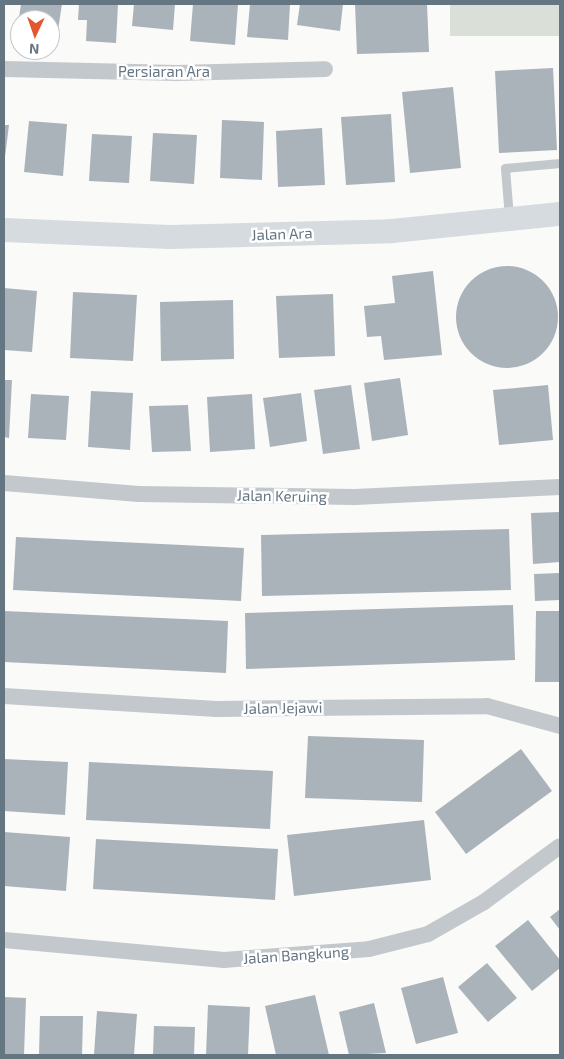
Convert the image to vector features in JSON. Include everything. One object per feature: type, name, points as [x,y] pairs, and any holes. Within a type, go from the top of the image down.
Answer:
[{"type":"street","name":"Persiaran Ara","points":[[4,69],[177,73],[325,69]]},
{"type":"street","name":"Jalan Ara","points":[[4,230],[170,237],[392,231],[560,214]]},
{"type":"street","name":"Jalan Keruing","points":[[4,483],[139,494],[355,498],[560,486]]},
{"type":"street","name":"Jalan Jejawi","points":[[4,696],[217,709],[487,706],[560,726]]},
{"type":"street","name":"Jalan Bangkung","points":[[4,940],[224,960],[369,949],[428,934],[484,902],[560,846]]},
{"type":"lane","points":[[509,220],[505,168],[560,163]]},
{"type":"shaded area","points":[[450,4],[560,4],[560,36],[450,36]]},
{"type":"building","points":[[21,4],[62,4],[60,17],[60,10],[20,10]]},
{"type":"building","points":[[79,4],[118,4],[116,43],[86,41],[87,20],[78,20]]},
{"type":"building","points":[[134,4],[175,4],[173,30],[132,26]]},
{"type":"building","points":[[193,4],[238,4],[235,45],[190,41]]},
{"type":"building","points":[[250,4],[290,4],[288,40],[247,37]]},
{"type":"building","points":[[300,4],[343,4],[340,31],[297,25]]},
{"type":"building","points":[[355,4],[427,4],[429,52],[357,54]]},
{"type":"building","points":[[553,68],[557,150],[499,153],[495,71]]},
{"type":"building","points":[[453,87],[461,168],[410,173],[402,92]]},
{"type":"building","points":[[391,114],[395,182],[346,185],[341,117]]},
{"type":"building","points":[[222,120],[264,122],[262,180],[220,178]]},
{"type":"building","points":[[29,121],[67,124],[63,176],[24,172]]},
{"type":"building","points":[[4,125],[9,125],[5,157],[4,157]]},
{"type":"building","points":[[322,128],[325,185],[278,187],[276,131]]},
{"type":"building","points":[[153,133],[197,135],[194,184],[150,181]]},
{"type":"building","points":[[92,134],[132,136],[129,183],[89,181]]},
{"type":"building","points":[[507,266],[517,267],[536,274],[550,288],[557,307],[557,327],[550,346],[536,360],[517,367],[507,368],[497,367],[478,360],[464,346],[457,327],[456,317],[457,307],[464,288],[478,274],[497,267]]},
{"type":"building","points":[[433,271],[442,355],[384,360],[381,336],[367,337],[364,306],[395,303],[392,276]]},
{"type":"building","points":[[4,288],[37,291],[32,352],[4,350]]},
{"type":"building","points":[[73,292],[137,295],[133,361],[70,358]]},
{"type":"building","points":[[333,294],[335,356],[279,358],[276,296]]},
{"type":"building","points":[[233,300],[234,359],[161,361],[160,302]]},
{"type":"building","points":[[400,378],[408,435],[372,441],[364,383]]},
{"type":"building","points":[[4,380],[12,380],[9,438],[4,437]]},
{"type":"building","points":[[351,385],[360,449],[323,454],[314,390]]},
{"type":"building","points":[[548,385],[553,440],[499,445],[493,390]]},
{"type":"building","points":[[91,391],[133,393],[130,450],[88,447]]},
{"type":"building","points":[[301,393],[307,441],[270,447],[263,398]]},
{"type":"building","points":[[31,394],[69,396],[66,440],[28,438]]},
{"type":"building","points":[[252,394],[255,449],[210,452],[207,397]]},
{"type":"building","points":[[188,405],[191,451],[152,452],[149,406]]},
{"type":"building","points":[[560,512],[560,562],[533,564],[531,513]]},
{"type":"building","points":[[509,529],[511,590],[262,596],[261,535]]},
{"type":"building","points":[[16,537],[244,548],[241,601],[13,590]]},
{"type":"building","points":[[560,573],[560,600],[535,601],[534,574]]},
{"type":"building","points":[[513,605],[515,660],[246,669],[245,613]]},
{"type":"building","points":[[4,611],[228,621],[226,673],[4,662]]},
{"type":"building","points":[[536,611],[560,611],[560,682],[535,682]]},
{"type":"building","points":[[308,736],[424,740],[422,802],[305,798]]},
{"type":"building","points":[[521,749],[552,791],[466,854],[435,812]]},
{"type":"building","points":[[4,759],[68,762],[65,815],[4,811]]},
{"type":"building","points":[[89,762],[273,771],[270,829],[86,820]]},
{"type":"building","points":[[424,820],[431,880],[294,896],[287,835]]},
{"type":"building","points":[[4,832],[70,837],[66,891],[4,886]]},
{"type":"building","points":[[96,839],[278,849],[275,900],[93,889]]},
{"type":"building","points":[[560,909],[560,930],[550,917]]},
{"type":"building","points":[[528,920],[560,960],[560,968],[532,991],[495,946]]},
{"type":"building","points":[[487,963],[517,998],[488,1022],[458,987]]},
{"type":"building","points":[[443,977],[458,1033],[416,1044],[401,988]]},
{"type":"building","points":[[315,995],[329,1055],[276,1055],[265,1006]]},
{"type":"building","points":[[4,997],[26,998],[24,1055],[4,1055]]},
{"type":"building","points":[[374,1003],[386,1053],[349,1055],[339,1012]]},
{"type":"building","points":[[208,1005],[250,1007],[248,1055],[206,1055]]},
{"type":"building","points":[[97,1011],[137,1014],[134,1055],[94,1055]]},
{"type":"building","points":[[40,1016],[83,1016],[82,1055],[39,1055]]},
{"type":"building","points":[[154,1026],[195,1027],[194,1055],[153,1055]]}]
